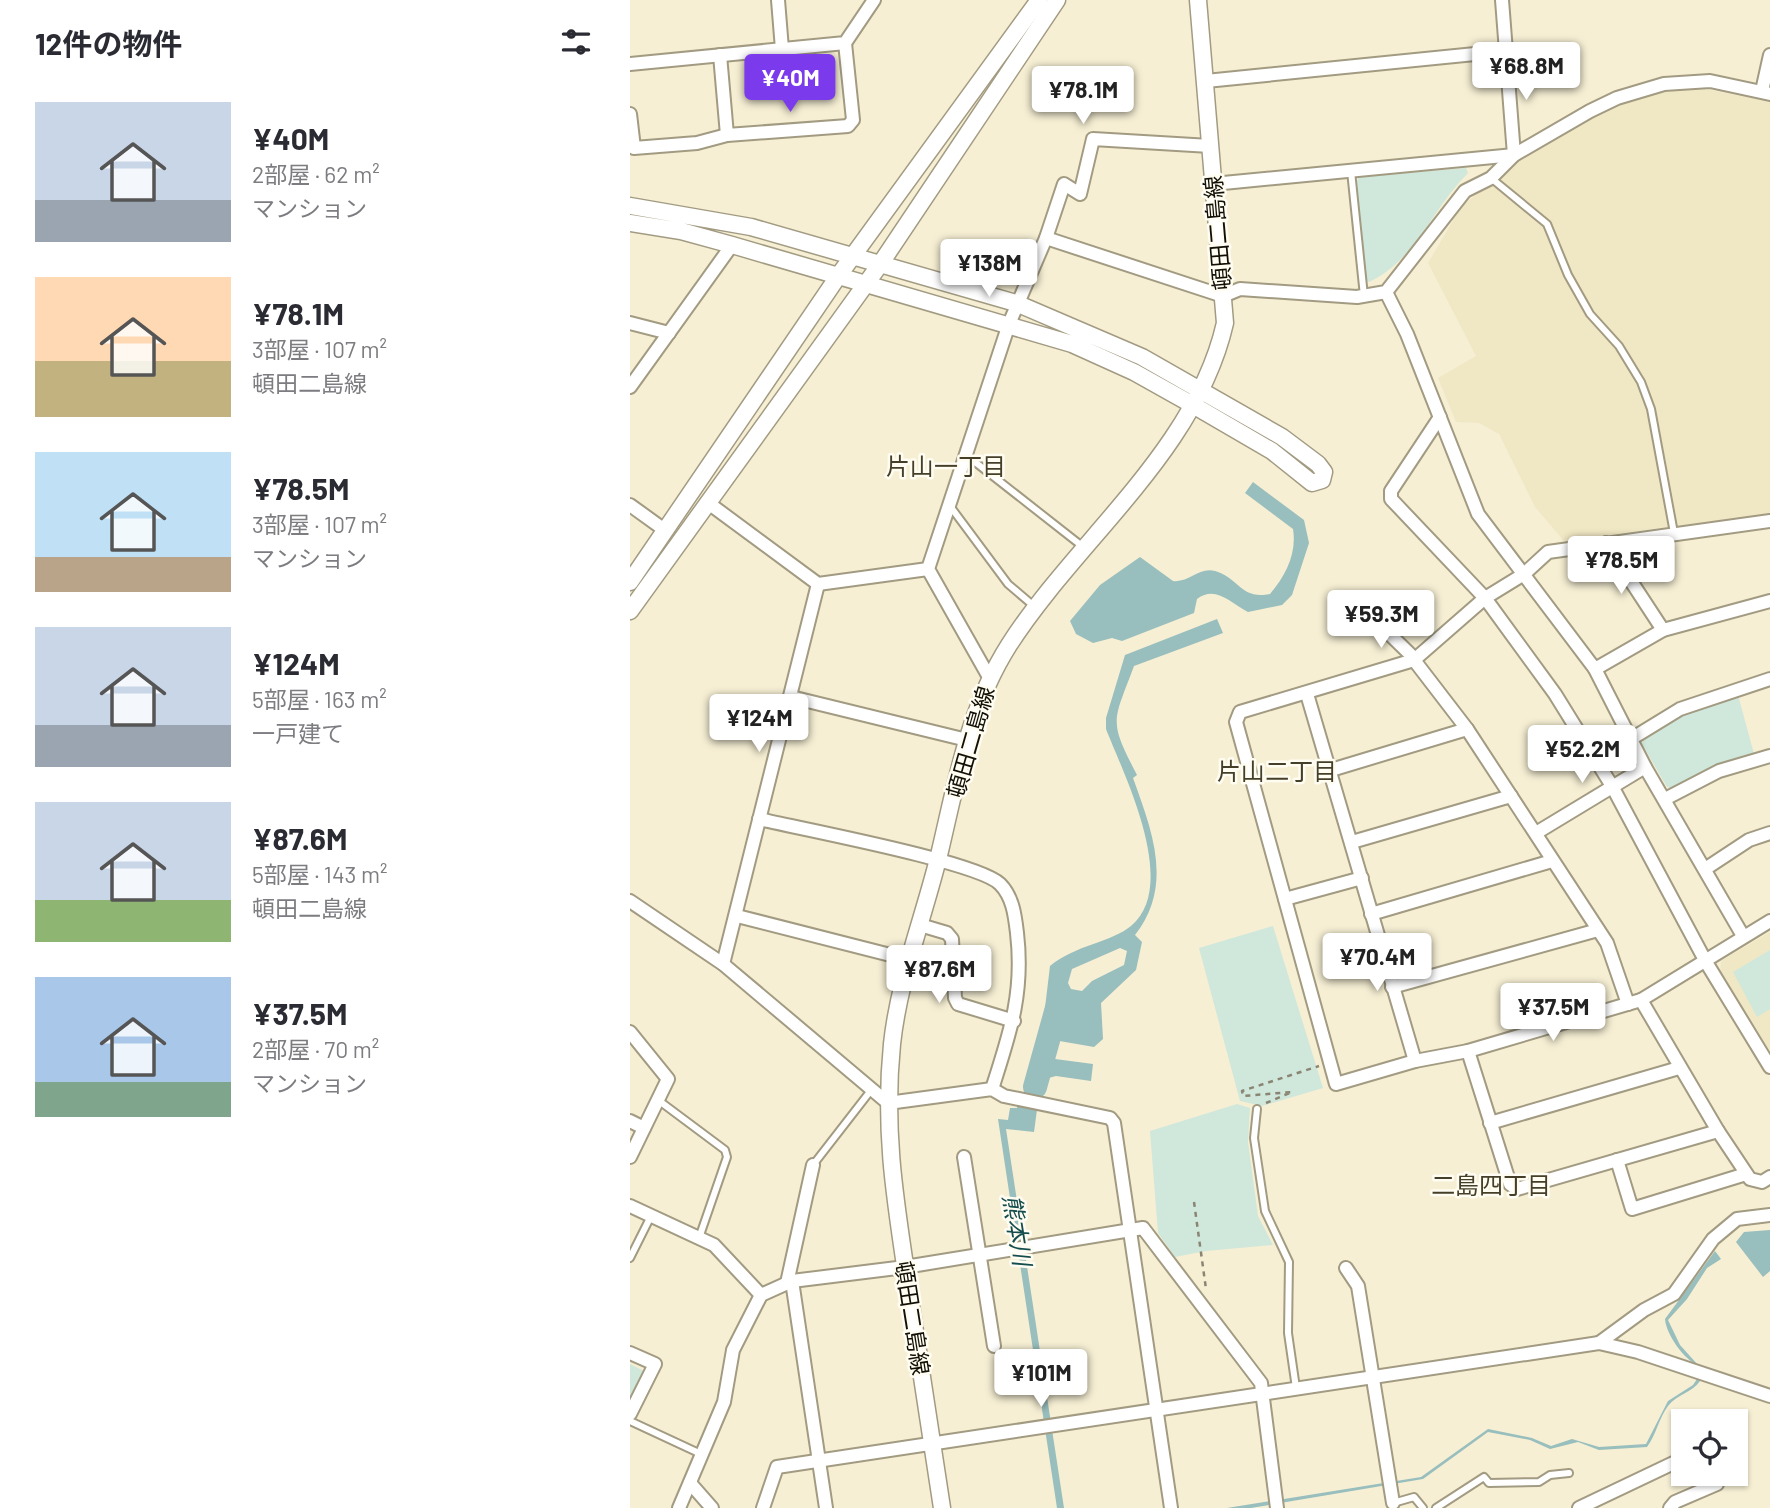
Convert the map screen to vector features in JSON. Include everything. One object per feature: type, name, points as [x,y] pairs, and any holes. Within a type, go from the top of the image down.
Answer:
[{"type":"main road","points":[[630,582],[839,275],[856,256],[1039,0]]},
{"type":"main road","points":[[630,611],[881,263],[1057,0]]},
{"type":"main road","name":"頓田二島線","points":[[942,1508],[890,1167],[888,1103],[893,1040],[967,740],[989,677],[1036,608],[1178,430],[1202,390],[1220,347],[1225,323],[1198,0]]},
{"type":"main road","points":[[630,206],[751,227],[1016,303],[1142,357],[1202,390],[1282,437],[1318,464],[1324,472],[1322,480],[1312,483],[1272,451],[1193,405],[1134,372],[1072,344],[681,231],[630,223]]},
{"type":"street","points":[[778,0],[782,49]]},
{"type":"street","points":[[630,114],[634,148],[697,143],[727,135],[848,126],[853,120],[845,43],[873,0]]},
{"type":"street","points":[[1502,0],[1514,155]]},
{"type":"street","points":[[630,64],[845,43]]},
{"type":"street","points":[[1206,81],[1505,51]]},
{"type":"street","points":[[720,55],[727,135]]},
{"type":"street","points":[[1046,237],[1223,296],[1240,289],[1364,296],[1387,292],[1465,191],[1491,178],[1514,155],[1617,98],[1664,84],[1710,81],[1766,93],[1770,55]]},
{"type":"street","points":[[989,677],[928,569],[1016,303],[1046,237],[1064,184],[1080,194],[1093,139],[1210,146]]},
{"type":"street","points":[[1213,184],[1514,155]]},
{"type":"street","points":[[630,387],[732,245]]},
{"type":"street","points":[[1387,292],[1407,334],[1478,514],[1595,669],[1645,767],[1742,936]]},
{"type":"street","points":[[630,323],[669,332]]},
{"type":"street","points":[[1440,417],[1391,491],[1391,499],[1485,598],[1555,694],[1612,786],[1706,962],[1770,1067]]},
{"type":"street","points":[[707,502],[818,584],[928,569]]},
{"type":"street","points":[[630,505],[666,531]]},
{"type":"street","points":[[1770,520],[1548,552],[1524,574],[1485,598],[1414,660],[1240,712],[1236,722],[1336,1084],[1415,1061],[1468,1051],[1641,1000],[1770,921]]},
{"type":"street","points":[[1606,543],[1663,630]]},
{"type":"street","points":[[723,964],[818,584]]},
{"type":"street","points":[[1595,669],[1663,630],[1770,601]]},
{"type":"street","points":[[1352,624],[1373,618],[1414,660],[1468,729],[1607,943],[1628,1004]]},
{"type":"street","points":[[1631,739],[1680,709],[1770,679]]},
{"type":"street","points":[[1307,694],[1415,1061]]},
{"type":"street","points":[[791,696],[967,740]]},
{"type":"street","points":[[1331,770],[1468,729]]},
{"type":"street","points":[[1665,799],[1719,771],[1770,756]]},
{"type":"street","points":[[1536,833],[1645,767]]},
{"type":"street","points":[[1352,842],[1511,796]]},
{"type":"street","points":[[759,819],[984,873],[999,883],[1010,898],[1020,954],[1020,987],[1014,1021],[992,1089]]},
{"type":"street","points":[[1705,869],[1749,840],[1770,833]]},
{"type":"street","points":[[1371,914],[1552,861]]},
{"type":"street","points":[[1285,899],[1362,878]]},
{"type":"street","points":[[630,901],[723,964],[888,1103],[992,1089],[1004,1096],[1111,1118],[1171,1508]]},
{"type":"street","points":[[737,916],[911,960]]},
{"type":"street","points":[[920,925],[947,933],[952,939],[954,998],[958,1004],[1014,1021]]},
{"type":"street","points":[[1392,987],[1598,930]]},
{"type":"street","points":[[1641,1000],[1717,1131],[1746,1174],[1750,1179],[1762,1182],[1770,1177]]},
{"type":"street","points":[[630,1032],[668,1079],[630,1157]]},
{"type":"street","points":[[1468,1051],[1510,1184],[1517,1189],[1717,1131]]},
{"type":"street","points":[[1490,1123],[1679,1068]]},
{"type":"street","points":[[630,1121],[644,1128]]},
{"type":"street","points":[[964,1157],[994,1346]]},
{"type":"street","points":[[1617,1160],[1632,1209],[1746,1174]]},
{"type":"street","points":[[813,1165],[789,1282],[826,1508]]},
{"type":"street","points":[[630,1206],[713,1245],[761,1295]]},
{"type":"street","points":[[1599,1343],[1644,1310],[1674,1294],[1713,1239],[1737,1219],[1770,1215]]},
{"type":"street","points":[[679,1508],[723,1402],[733,1350],[761,1295],[789,1282],[905,1267],[1143,1228],[1261,1383],[1277,1508]]},
{"type":"street","points":[[1346,1268],[1358,1286],[1393,1503]]},
{"type":"street","points":[[763,1508],[777,1467],[1599,1343],[1638,1352],[1770,1396]]},
{"type":"street","points":[[630,1353],[655,1364],[630,1415]]},
{"type":"street","points":[[1579,1508],[1671,1464]]},
{"type":"street","points":[[690,1483],[712,1508]]},
{"type":"street","points":[[1670,1508],[1675,1502],[1712,1486]]},
{"type":"lane","points":[[1352,171],[1364,296]]},
{"type":"lane","points":[[1491,178],[1547,224],[1568,275],[1590,314],[1619,346],[1641,382],[1651,409],[1674,533]]},
{"type":"lane","points":[[966,455],[1084,548]]},
{"type":"lane","points":[[949,504],[1008,584],[1036,608]]},
{"type":"lane","points":[[813,1165],[872,1089]]},
{"type":"lane","points":[[658,1100],[725,1150],[727,1157],[699,1238]]},
{"type":"lane","points":[[1257,1109],[1254,1138],[1265,1211],[1289,1262],[1288,1333],[1296,1388]]},
{"type":"lane","points":[[630,1258],[651,1216]]},
{"type":"lane","points":[[630,1420],[703,1455]]},
{"type":"lane","points":[[1436,1508],[1484,1477],[1489,1483],[1531,1483],[1550,1475],[1569,1473]]},
{"type":"lane","points":[[1393,1503],[1414,1497],[1423,1508]]},
{"type":"path","points":[[1266,1103],[1292,1092],[1243,1096],[1242,1091],[1320,1066]]},
{"type":"path","points":[[1194,1202],[1206,1289]]},
{"type":"shaded area","points":[[1705,89],[1770,102],[1770,515],[1693,528],[1666,527],[1564,541],[1535,507],[1499,434],[1479,423],[1456,422],[1438,378],[1476,356],[1428,263],[1461,207],[1512,165],[1600,113],[1634,98],[1666,91]]},
{"type":"shaded area","points":[[1770,932],[1770,1056],[1720,973],[1721,961]]},
{"type":"green space","points":[[1466,168],[1468,173],[1399,261],[1369,282],[1365,279],[1356,183],[1359,177]]},
{"type":"green space","points":[[1738,695],[1754,754],[1713,766],[1674,789],[1667,787],[1642,744],[1645,734],[1687,712]]},
{"type":"green space","points":[[1273,926],[1323,1088],[1262,1106],[1240,1101],[1199,948]]},
{"type":"green space","points":[[1770,950],[1770,1009],[1757,1017],[1733,972]]},
{"type":"green space","points":[[1237,1104],[1250,1108],[1248,1142],[1258,1216],[1273,1245],[1206,1251],[1175,1257],[1158,1233],[1150,1131]]},
{"type":"green space","points":[[630,1364],[644,1371],[630,1401]]},
{"type":"water","points":[[1253,482],[1304,520],[1309,543],[1292,595],[1282,605],[1248,612],[1223,597],[1210,594],[1197,599],[1194,613],[1122,641],[1112,638],[1093,643],[1076,634],[1070,621],[1100,585],[1140,557],[1173,581],[1184,580],[1209,570],[1223,574],[1253,594],[1270,594],[1281,579],[1292,555],[1293,529],[1245,493]]},
{"type":"water","points":[[1217,619],[1223,633],[1134,666],[1118,711],[1118,731],[1137,775],[1133,778],[1152,838],[1157,877],[1147,916],[1135,935],[1142,942],[1136,970],[1101,1003],[1103,1039],[1094,1047],[1048,1039],[1042,1033],[1050,966],[1071,953],[1123,931],[1131,926],[1145,908],[1150,884],[1144,829],[1106,729],[1106,718],[1125,655]],"holes":[[[1120,948],[1127,951],[1124,965],[1092,981],[1082,991],[1071,989],[1068,983],[1072,969]]]},
{"type":"water","points":[[1032,1056],[1093,1064],[1091,1081],[1056,1076],[1041,1080],[1034,1132],[1006,1129],[1064,1508],[1057,1508],[998,1119],[1008,1120],[1010,1108],[1017,1108],[1018,1103],[1025,1104]]},
{"type":"water","points":[[1770,1230],[1770,1271],[1763,1277],[1736,1242],[1744,1232]]},
{"type":"water","points":[[1715,1251],[1721,1259],[1707,1268],[1687,1299],[1668,1320],[1680,1345],[1698,1365],[1687,1358],[1677,1346],[1665,1319]]},
{"type":"water","points":[[1697,1379],[1700,1381],[1697,1385],[1668,1406],[1647,1447],[1599,1450],[1578,1442],[1550,1449],[1530,1440],[1488,1432],[1423,1479],[1251,1508],[1227,1508],[1421,1477],[1488,1429],[1532,1438],[1551,1446],[1572,1439],[1599,1447],[1646,1444],[1668,1401],[1693,1385]]},
{"type":"waterway","name":"熊本川","points":[[1035,1087],[1057,1008]]},
{"type":"district","name":"片山一丁目","points":[[946,465]]},
{"type":"district","name":"片山二丁目","points":[[1277,770]]},
{"type":"district","name":"二島四丁目","points":[[1491,1184]]}]
